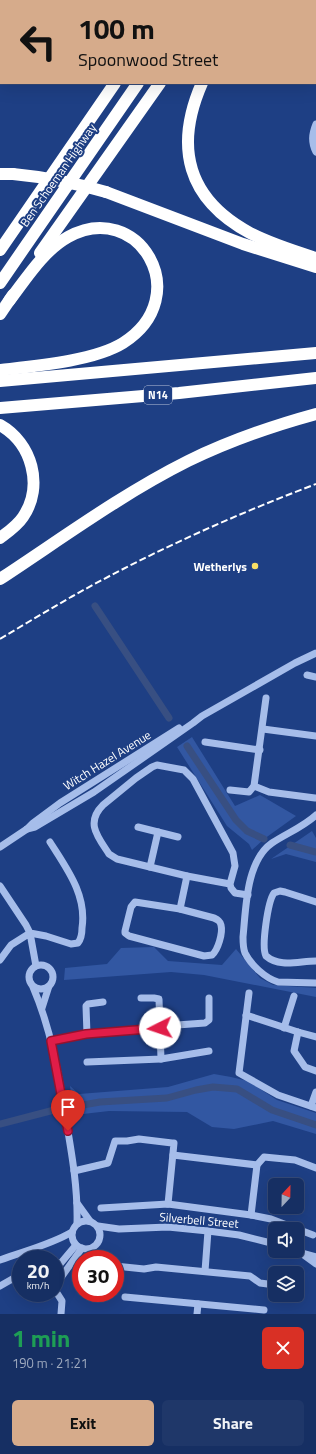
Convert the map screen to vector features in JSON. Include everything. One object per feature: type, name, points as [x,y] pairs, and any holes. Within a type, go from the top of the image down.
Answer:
[{"type":"highway","name":"Ben Schoeman Highway","points":[[0,250],[115,84]]},
{"type":"highway","name":"Ben Schoeman Highway","points":[[0,283],[137,84]]},
{"type":"highway","points":[[0,314],[107,156],[159,84]]},
{"type":"highway","points":[[202,84],[190,116],[188,145],[189,161],[193,174],[205,197],[226,218],[251,234],[270,243],[316,258]]},
{"type":"highway","points":[[0,174],[40,177],[106,192],[243,244],[316,267]]},
{"type":"highway","points":[[0,370],[84,357],[113,348],[122,343],[140,330],[152,314],[157,297],[157,276],[155,268],[144,249],[124,234],[111,229],[89,229],[67,237],[44,256],[9,301]]},
{"type":"highway","name":"N14","points":[[0,381],[316,353]]},
{"type":"highway","name":"N14","points":[[0,408],[179,393],[316,378]]},
{"type":"highway","points":[[0,579],[123,498],[189,461],[255,433],[316,414]]},
{"type":"highway","points":[[0,425],[15,435],[23,445],[29,457],[34,480],[31,500],[22,518],[15,527],[0,538]]},
{"type":"street","points":[[316,124],[312,138],[316,152]]},
{"type":"street","name":"Witch Hazel Avenue","points":[[0,847],[94,792],[202,716],[295,663],[316,653]]},
{"type":"street","points":[[307,675],[316,676]]},
{"type":"street","points":[[230,790],[250,792],[254,786],[263,729],[266,698]]},
{"type":"street","points":[[263,729],[316,736]]},
{"type":"street","points":[[205,742],[260,750]]},
{"type":"street","points":[[230,884],[187,876],[117,859],[109,854],[95,832],[94,820],[98,810],[136,778],[152,767],[164,765],[184,770],[193,779],[233,853],[235,866],[230,884],[232,890],[248,895]]},
{"type":"street","points":[[254,786],[269,792],[315,798]]},
{"type":"street","points":[[316,815],[307,823],[272,843],[261,854],[252,869],[243,937],[243,946],[248,957],[263,974],[272,980],[278,982],[316,983]]},
{"type":"street","points":[[138,827],[178,837]]},
{"type":"street","points":[[150,867],[158,832]]},
{"type":"street","points":[[0,960],[11,945],[30,933],[75,944],[78,943],[81,936],[83,920],[81,897],[72,877],[50,842]]},
{"type":"street","points":[[180,909],[187,876]]},
{"type":"street","points":[[0,886],[30,933],[36,966]]},
{"type":"street","points":[[316,902],[285,892],[280,891],[274,893],[270,903],[264,946],[266,956],[276,962],[290,963],[316,961]]},
{"type":"street","points":[[135,902],[180,909],[214,918],[219,921],[222,927],[214,954],[204,956],[133,938],[125,933],[131,907],[135,902]]},
{"type":"street","points":[[42,1008],[48,986],[52,980],[51,971],[43,966],[36,966],[29,974],[30,983],[42,1008],[51,1041],[64,1104],[74,1171],[77,1224]]},
{"type":"street","points":[[33,987],[44,989],[48,986]]},
{"type":"street","points":[[249,993],[239,1074],[278,1096],[313,1107],[316,1092]]},
{"type":"street","points":[[284,1028],[294,996]]},
{"type":"street","points":[[141,998],[159,999],[160,1059]]},
{"type":"street","points":[[51,1041],[86,1034],[160,1028],[207,1022],[209,1020],[209,998]]},
{"type":"street","points":[[86,1034],[86,1006],[88,1004],[103,1002]]},
{"type":"street","points":[[246,1015],[316,1037]]},
{"type":"street","points":[[298,1032],[294,1052],[305,1067],[316,1071]]},
{"type":"street","points":[[87,1062],[160,1059],[209,1051]]},
{"type":"street","points":[[74,1171],[108,1163],[115,1141],[139,1139],[172,1142],[174,1143],[168,1204]]},
{"type":"street","points":[[173,1155],[257,1165]]},
{"type":"street","points":[[251,1214],[257,1165],[263,1158],[267,1157],[295,1160],[316,1168]]},
{"type":"street","points":[[57,1240],[78,1245],[86,1249],[97,1245],[101,1232],[98,1226],[90,1221],[77,1203]]},
{"type":"street","points":[[101,1208],[168,1204],[251,1214],[271,1219],[313,1235]]},
{"type":"street","points":[[0,1260],[57,1240],[72,1232],[77,1224],[85,1220],[90,1221]]},
{"type":"street","name":"Silverbell Street","points":[[98,1226],[119,1229],[168,1227],[208,1230],[239,1235],[268,1242]]},
{"type":"street","name":"Silverbell Street","points":[[100,1239],[119,1229]]},
{"type":"street","points":[[205,1271],[208,1230]]},
{"type":"street","points":[[72,1232],[72,1236],[78,1245]]},
{"type":"street","points":[[64,1260],[78,1245]]},
{"type":"street","points":[[64,1270],[78,1245]]},
{"type":"street","points":[[304,1254],[316,1257]]},
{"type":"street","points":[[304,1255],[316,1264]]},
{"type":"street","points":[[124,1267],[144,1269],[156,1267],[250,1276],[260,1283],[268,1284]]},
{"type":"street","points":[[0,1286],[12,1279]]},
{"type":"street","points":[[125,1297],[264,1310]]},
{"type":"street","points":[[61,1314],[62,1302]]},
{"type":"street","points":[[197,1314],[198,1304]]},
{"type":"shaded area","points":[[192,737],[235,806],[260,795],[296,816],[264,839],[252,850],[249,844],[227,826],[177,747]]},
{"type":"shaded area","points":[[312,831],[316,838],[316,862],[286,854],[271,859]]},
{"type":"shaded area","points":[[154,947],[168,961],[222,965],[236,949],[260,978],[273,985],[316,988],[316,997],[204,975],[171,972],[64,980],[65,968],[107,964],[121,948]]},
{"type":"shaded area","points":[[214,1074],[248,1081],[277,1100],[316,1113],[316,1134],[273,1121],[234,1129],[212,1127],[187,1112],[109,1111],[83,1114],[75,1121],[70,1086],[79,1094],[168,1087]]},
{"type":"waterway","points":[[95,606],[169,718]]},
{"type":"waterway","points":[[187,746],[236,820],[247,831],[264,839]]},
{"type":"waterway","points":[[290,845],[316,852]]},
{"type":"waterway","points":[[77,1106],[100,1102],[167,1098],[213,1087],[237,1089],[272,1110],[316,1125]]},
{"type":"waterway","points":[[0,1124],[58,1109]]},
{"type":"railway","points":[[0,639],[71,597],[130,565],[222,522],[316,484]]},
{"type":"place","name":"Wetherlys","points":[[255,566]]},
{"type":"route","points":[[68,1131],[51,1041],[86,1034],[160,1028]]}]
